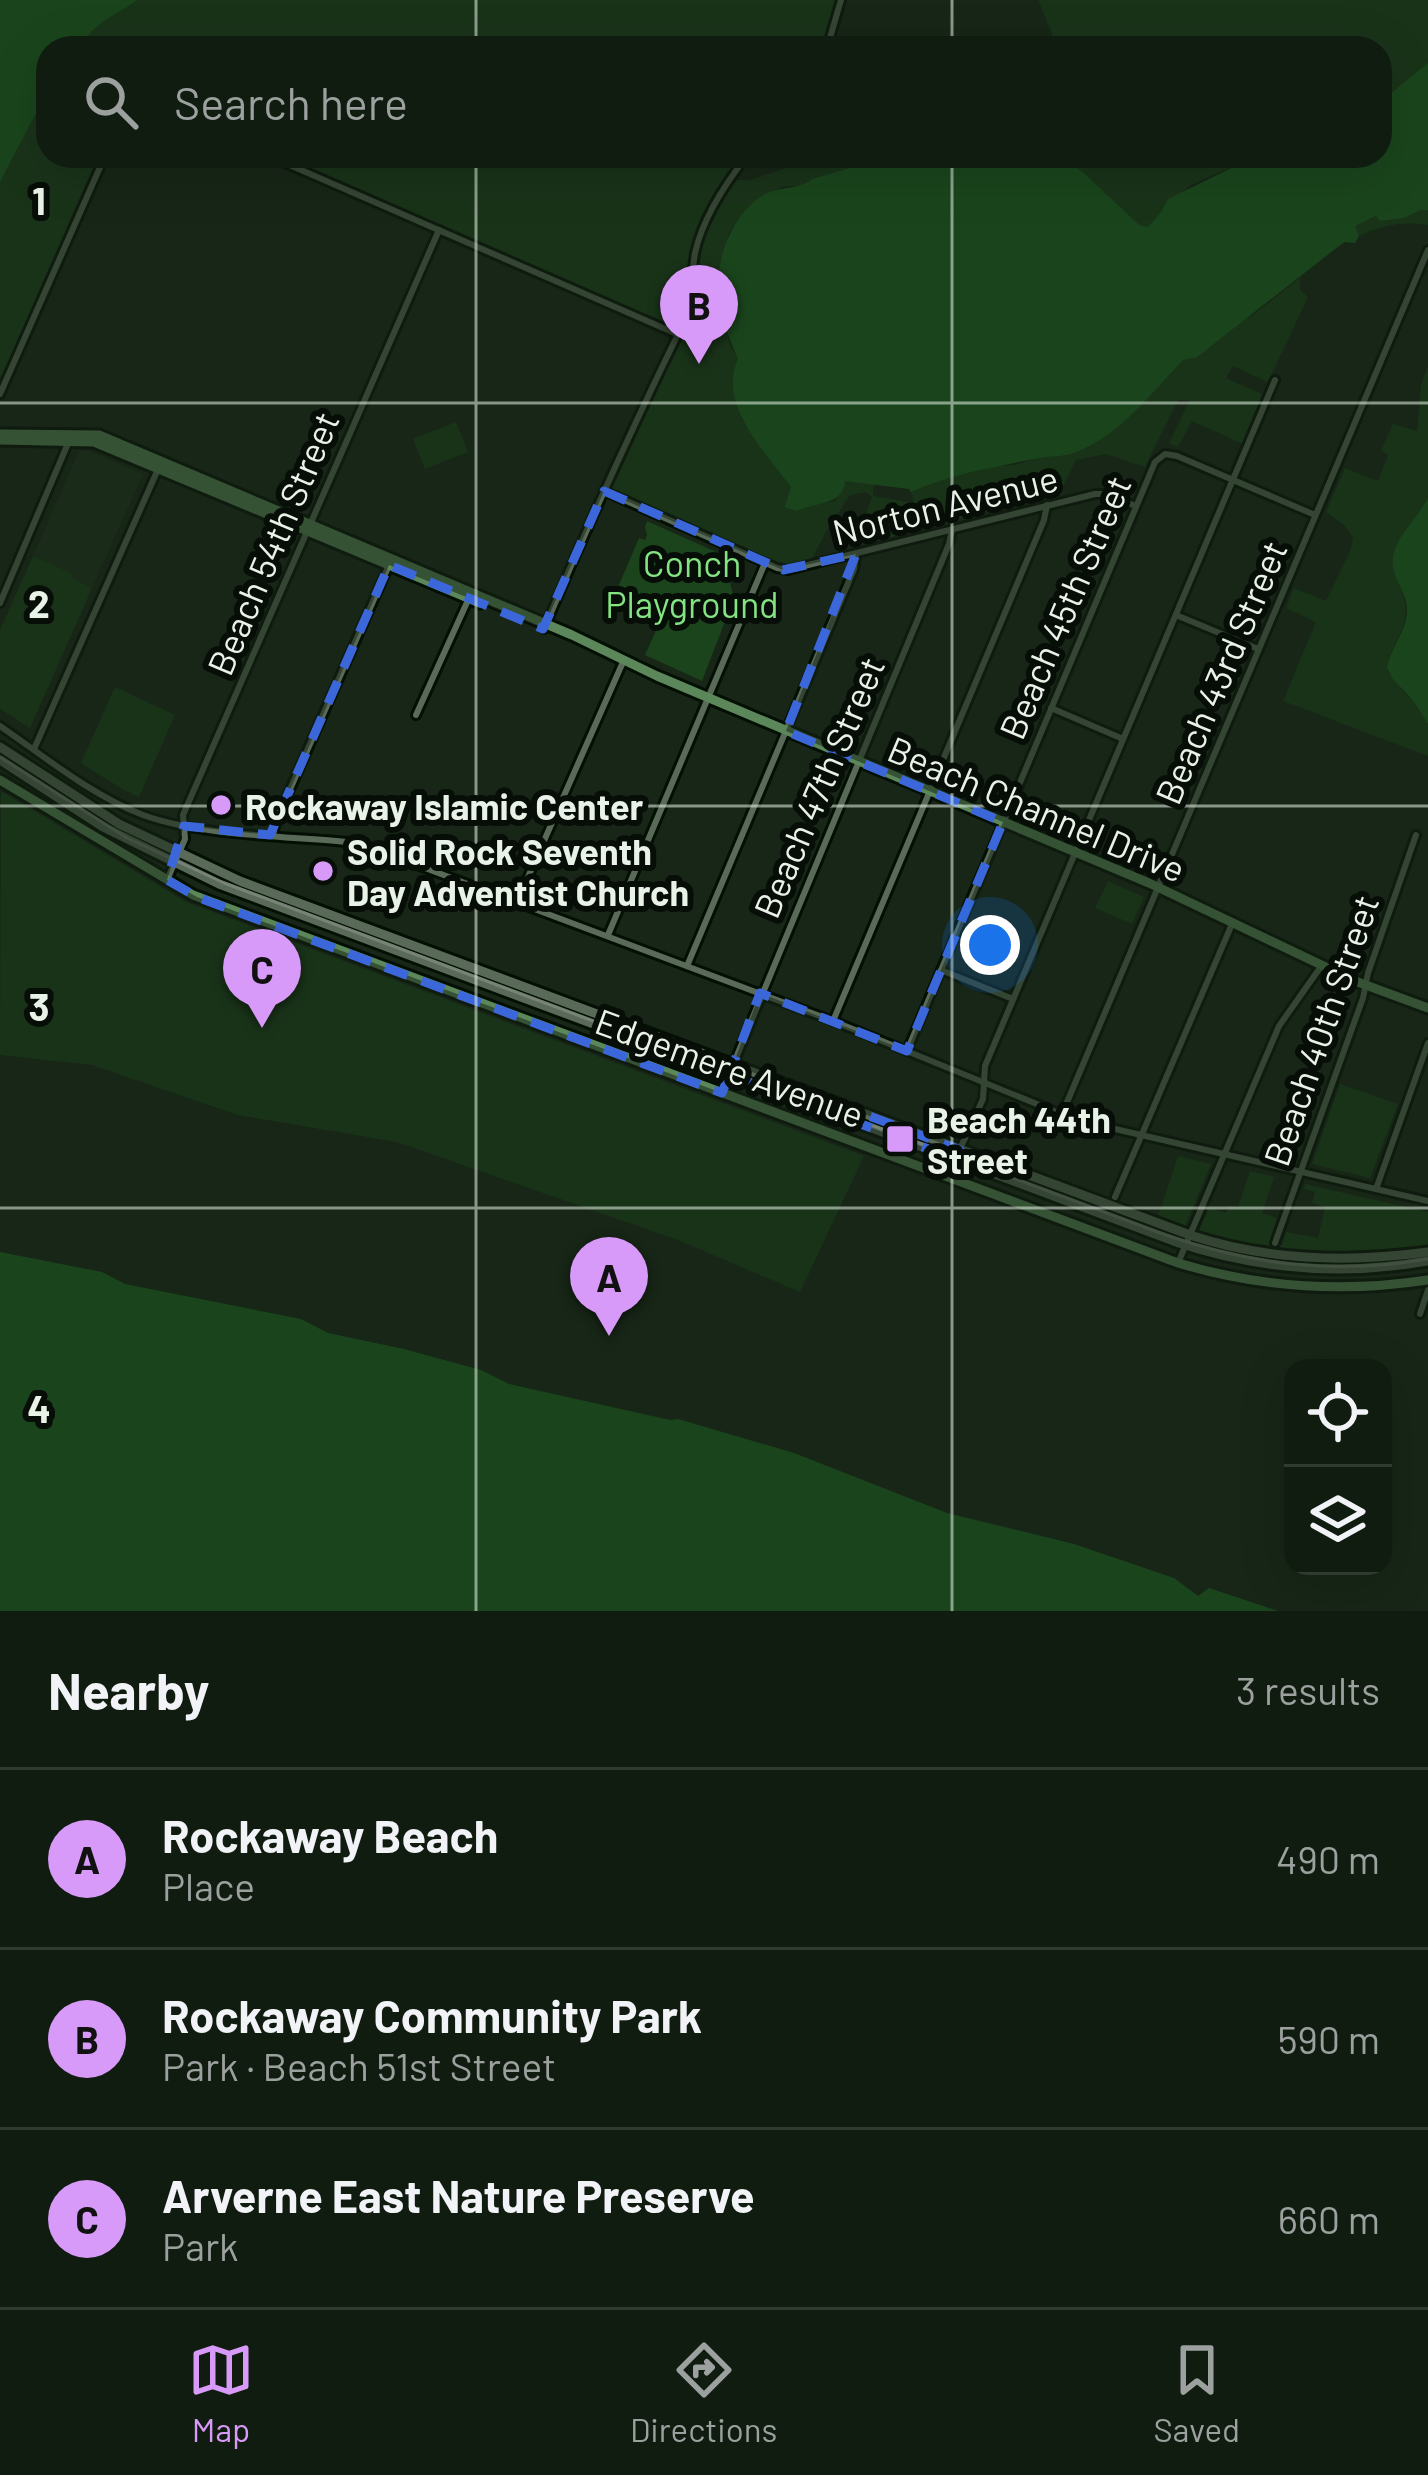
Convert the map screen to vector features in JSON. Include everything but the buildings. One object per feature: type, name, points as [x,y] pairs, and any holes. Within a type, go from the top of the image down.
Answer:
[{"type":"main road","name":"Beach Channel Drive","points":[[0,437],[99,435],[159,465],[1158,887],[1365,986],[1428,1008]]},
{"type":"main road","name":"Edgemere Avenue","points":[[0,780],[193,895],[1178,1263],[1292,1286],[1365,1288],[1428,1280]]},
{"type":"street","points":[[830,36],[841,0]]},
{"type":"street","points":[[0,394],[100,168]]},
{"type":"street","points":[[297,168],[677,334]]},
{"type":"street","points":[[545,627],[686,315],[699,238],[738,168]]},
{"type":"street","name":"Beach 54th Street","points":[[167,880],[185,838],[183,815],[439,230]]},
{"type":"street","name":"Beach 43rd Street","points":[[1061,1114],[1428,250]]},
{"type":"street","points":[[947,1177],[983,1099],[985,1066],[1275,380]]},
{"type":"street","points":[[0,603],[69,436]]},
{"type":"street","name":"Beach 45th Street","points":[[907,1051],[1154,465],[1165,454],[1177,456],[1232,479]]},
{"type":"street","points":[[34,749],[159,465]]},
{"type":"street","points":[[1232,479],[1316,515]]},
{"type":"street","points":[[604,491],[765,563],[608,935]]},
{"type":"street","name":"Norton Avenue","points":[[765,563],[792,570],[1101,493],[1137,506]]},
{"type":"street","points":[[833,1021],[1047,506]]},
{"type":"street","name":"Beach 47th Street","points":[[722,1093],[952,530]]},
{"type":"street","points":[[687,966],[855,566],[856,554]]},
{"type":"street","points":[[273,835],[390,562]]},
{"type":"street","points":[[416,715],[470,595]]},
{"type":"street","points":[[1175,615],[1258,650]]},
{"type":"street","points":[[518,902],[623,662]]},
{"type":"street","points":[[1051,708],[1123,739]]},
{"type":"street","points":[[0,726],[112,801],[150,818],[369,847],[833,1021],[1061,1114],[1428,1201]]},
{"type":"street","points":[[0,747],[176,859]]},
{"type":"street","points":[[0,760],[104,827],[257,899],[1246,1261],[1306,1269],[1363,1269],[1428,1261]]},
{"type":"street","name":"Beach 40th Street","points":[[1275,1243],[1417,835]]},
{"type":"street","points":[[1115,1197],[1233,922]]},
{"type":"street","points":[[1178,1263],[1281,1022],[1322,965]]},
{"type":"street","points":[[940,970],[1013,999]]},
{"type":"street","points":[[1376,1189],[1428,1043]]},
{"type":"street","points":[[1188,1240],[1312,1258],[1428,1252]]},
{"type":"street","points":[[1420,1315],[1428,1290]]},
{"type":"highlighted area","points":[[604,491],[783,570],[856,554],[786,731],[1003,822],[907,1051],[760,993],[733,1065],[960,1150],[955,1159],[729,1075],[722,1093],[197,897],[167,880],[184,826],[270,835],[389,565],[543,629]]},
{"type":"shaded area","points":[[0,0],[137,0],[89,36],[36,36],[36,113],[0,182]]},
{"type":"shaded area","points":[[1428,63],[1428,210],[1380,221],[1376,216],[1355,226],[1359,236],[1355,243],[1339,246],[1197,357],[1183,360],[1101,439],[1067,455],[974,471],[911,492],[845,481],[834,499],[796,511],[785,507],[791,487],[739,410],[733,376],[738,359],[719,297],[727,241],[740,217],[760,197],[849,168],[1077,168],[1139,225],[1148,227],[1168,199],[1231,168],[1392,168],[1392,92]]},
{"type":"shaded area","points":[[79,451],[143,474],[92,588],[33,556]]},
{"type":"shaded area","points":[[1428,498],[1428,724],[1387,667],[1407,612],[1395,575],[1394,554]]},
{"type":"shaded area","points":[[0,1252],[102,1272],[125,1284],[301,1319],[328,1333],[481,1370],[509,1384],[678,1419],[794,1453],[947,1513],[1074,1544],[1174,1578],[1198,1596],[1209,1588],[1278,1611],[0,1611]]},
{"type":"green space","points":[[137,0],[841,0],[830,36],[89,36]]},
{"type":"green space","points":[[1038,0],[1428,0],[1428,63],[1392,92],[1392,36],[1053,36]]},
{"type":"green space","points":[[36,113],[36,168],[100,168],[0,394],[0,182]]},
{"type":"green space","points":[[297,168],[739,168],[731,180],[750,180],[786,168],[849,168],[761,196],[729,232],[719,296],[730,345],[738,359],[741,418],[808,506],[835,501],[844,481],[874,483],[873,496],[914,503],[911,492],[955,474],[1065,456],[1183,360],[1300,278],[1300,290],[1308,297],[1268,382],[1233,366],[1226,378],[1262,394],[1243,444],[1192,421],[1178,447],[1169,443],[1190,400],[1178,400],[1145,467],[1106,454],[1076,460],[1060,492],[853,547],[872,497],[866,492],[850,495],[808,566],[784,570],[604,491],[677,334]]},
{"type":"green space","points":[[1077,168],[1229,168],[1189,186],[1148,227],[1139,226]]},
{"type":"green space","points":[[1428,210],[1428,225],[1393,225],[1359,236],[1354,226],[1377,216],[1381,221],[1404,218]]},
{"type":"green space","points":[[1428,367],[1428,498],[1393,570],[1405,616],[1388,660],[1401,689],[1428,724],[1428,756],[1283,701],[1316,622],[1286,608],[1294,588],[1326,601],[1351,549],[1353,537],[1326,512],[1345,468],[1378,481],[1388,455],[1381,450],[1393,424],[1417,431],[1421,384]]},
{"type":"green space","points":[[456,422],[468,452],[425,469],[413,439]]},
{"type":"green space","name":"Conch Playground","points":[[647,521],[723,555],[734,598],[702,681],[645,655],[666,609],[618,587],[639,538],[645,540]]},
{"type":"green space","points":[[33,556],[92,588],[30,728],[0,709],[0,630]]},
{"type":"green space","points":[[115,687],[175,715],[139,797],[81,763]]},
{"type":"green space","points":[[1,791],[186,902],[864,1156],[800,1292],[678,1240],[397,1142],[238,1115],[92,1065],[0,1055]]},
{"type":"green space","points":[[1108,881],[1144,897],[1132,924],[1095,908]]},
{"type":"green space","points":[[1340,1084],[1398,1104],[1370,1178],[1312,1164]]},
{"type":"green space","points":[[1178,1156],[1211,1164],[1185,1226],[1158,1216]]},
{"type":"green space","points":[[1250,1171],[1274,1177],[1262,1213],[1277,1218],[1269,1242],[1282,1246],[1286,1232],[1318,1238],[1325,1207],[1312,1203],[1315,1192],[1304,1189],[1305,1184],[1428,1212],[1428,1246],[1312,1253],[1256,1247],[1198,1233],[1209,1208],[1226,1213],[1229,1206],[1238,1207]]},
{"type":"railway","points":[[0,757],[127,838],[224,883],[1163,1234],[1229,1253],[1294,1264],[1360,1266],[1428,1259]]},
{"type":"place","name":"Rockaway Community Park","points":[[699,364]]},
{"type":"place","name":"Rockaway Islamic Center","points":[[221,805]]},
{"type":"place","name":"Solid Rock Seventh Day Adventist Church","points":[[323,871]]},
{"type":"place","name":"Arverne East Nature Preserve","points":[[262,1028]]},
{"type":"place","name":"Beach 44th Street","points":[[900,1139]]},
{"type":"place","name":"Rockaway Beach","points":[[609,1336]]}]
